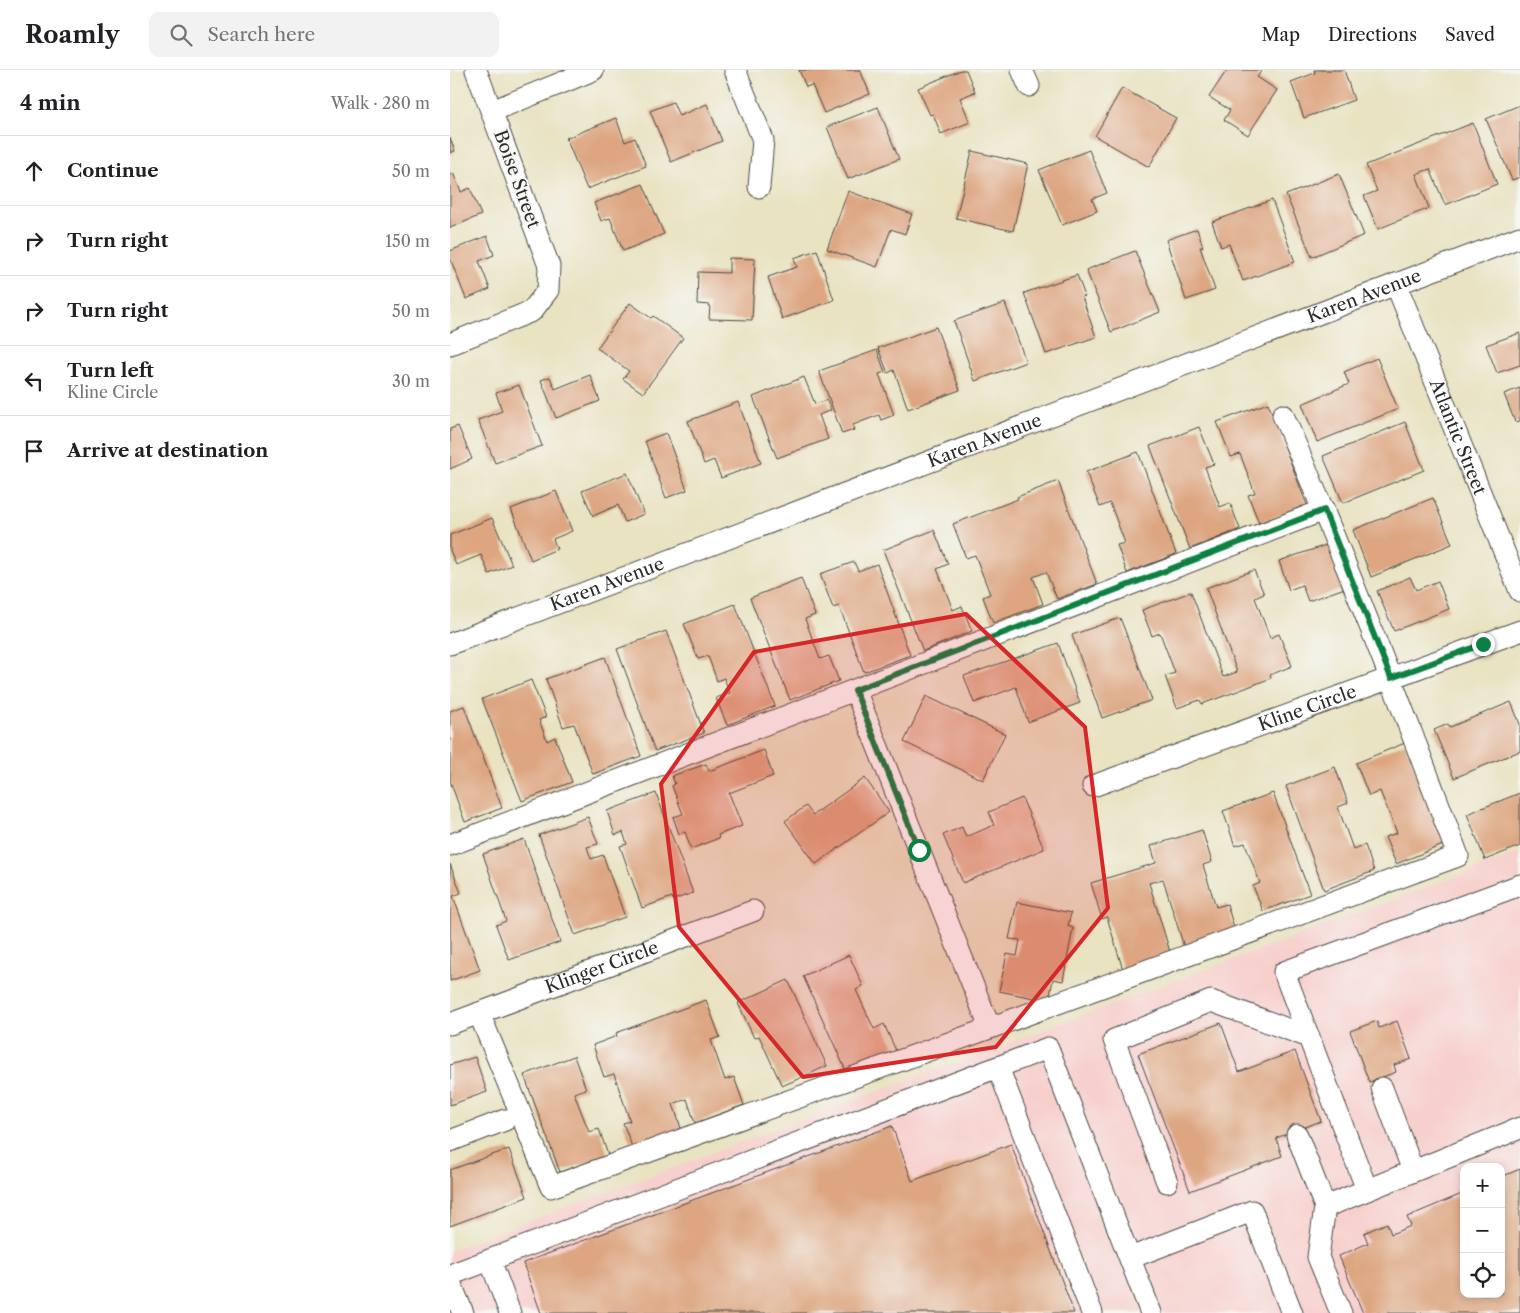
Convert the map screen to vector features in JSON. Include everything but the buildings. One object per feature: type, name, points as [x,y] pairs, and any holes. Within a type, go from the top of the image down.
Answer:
[{"type":"street","name":"Boise Street","points":[[450,344],[532,311],[548,290],[549,266],[476,70]]},
{"type":"street","points":[[492,111],[593,70]]},
{"type":"street","points":[[734,70],[763,140],[759,187]]},
{"type":"street","name":"Karen Avenue","points":[[450,644],[1520,237]]},
{"type":"street","name":"Atlantic Street","points":[[1396,284],[1520,591]]},
{"type":"street","points":[[479,1013],[551,1187],[1458,856],[1391,678],[1324,510],[1283,415]]},
{"type":"street","points":[[450,845],[1324,510]]},
{"type":"street","name":"Kline Circle","points":[[1094,786],[1520,631]]},
{"type":"street","points":[[855,690],[990,1028]]},
{"type":"street","points":[[1367,1190],[1284,972],[1520,885]]},
{"type":"street","name":"Klinger Circle","points":[[450,1024],[753,911]]},
{"type":"street","points":[[1167,1182],[1114,1040],[1211,1001],[1309,1037]]},
{"type":"street","points":[[450,1275],[1048,1048],[1151,1313]]},
{"type":"street","points":[[998,1067],[1092,1313]]},
{"type":"street","points":[[1382,1088],[1413,1171]]},
{"type":"street","points":[[450,1140],[505,1120]]},
{"type":"street","points":[[1325,1206],[1520,1128]]},
{"type":"street","points":[[1297,1135],[1325,1206],[1318,1257],[1341,1313]]},
{"type":"street","points":[[1130,1258],[1252,1211],[1292,1313]]},
{"type":"street","points":[[490,1260],[510,1313]]},
{"type":"street","points":[[450,1282],[463,1313]]},
{"type":"highlighted area","points":[[966,614],[1085,727],[1108,908],[996,1047],[803,1077],[679,927],[661,784],[754,652]]},
{"type":"shaded area","points":[[1520,853],[1520,1313],[450,1313],[450,1250]]},
{"type":"route","points":[[919,850],[855,690],[1324,510],[1391,678],[1483,644]]}]
